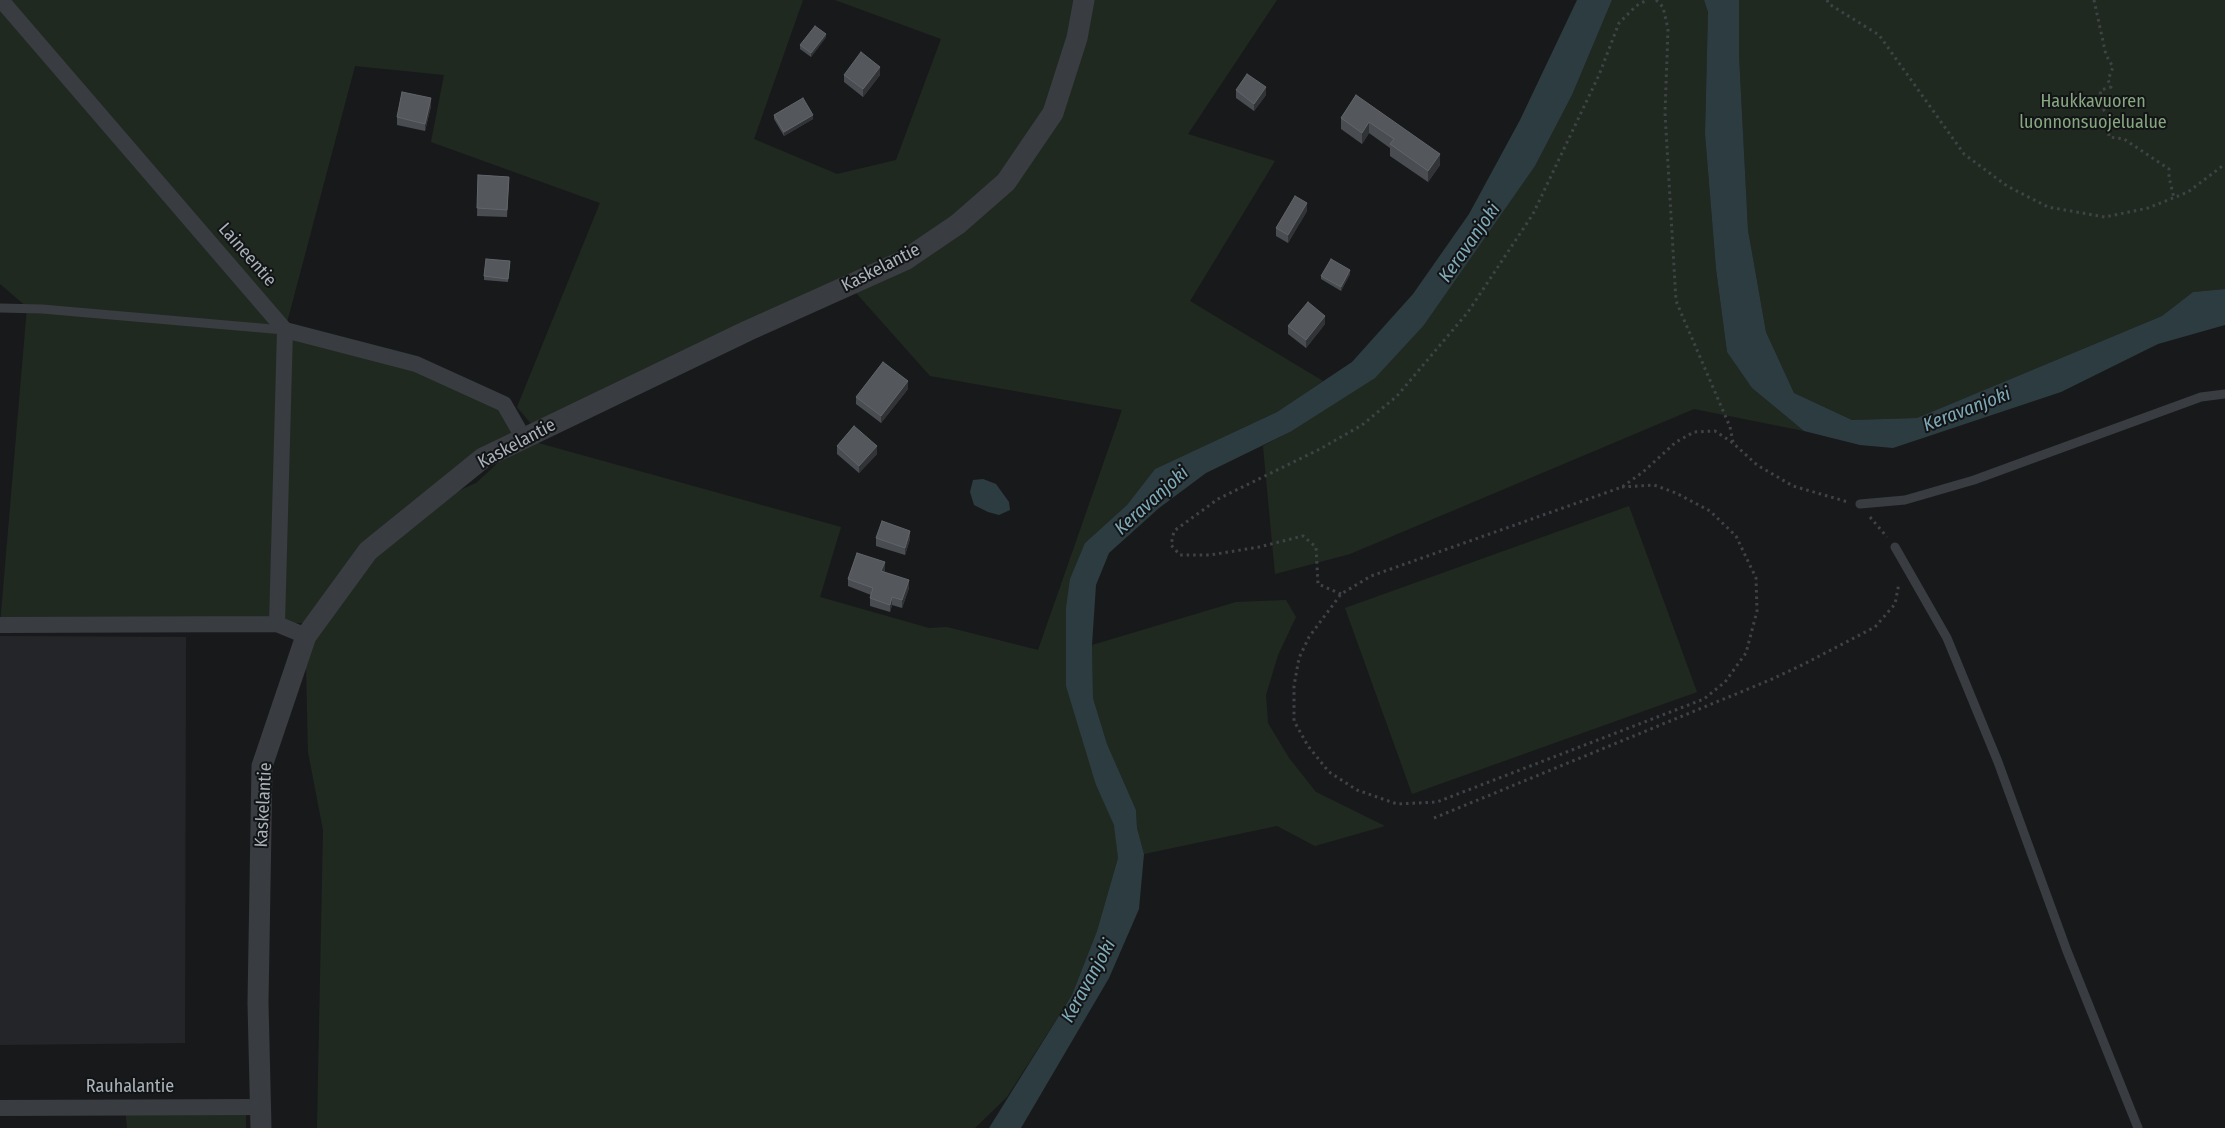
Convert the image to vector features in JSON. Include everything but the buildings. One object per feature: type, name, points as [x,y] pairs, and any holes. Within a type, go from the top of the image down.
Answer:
[{"type":"street","name":"Laineentie","points":[[1,0],[285,330]]},
{"type":"street","name":"Kaskelantie","points":[[261,1128],[258,1003],[262,766],[306,636],[368,551],[483,458],[747,331],[905,260],[958,224],[1006,182],[1053,113],[1077,38],[1084,0]]},
{"type":"street","points":[[277,624],[285,330],[416,364],[504,404],[524,439]]},
{"type":"street","points":[[0,625],[277,624],[306,636]]},
{"type":"street","name":"Rauhalantie","points":[[0,1108],[261,1107]]},
{"type":"lane","points":[[0,308],[42,309],[285,330]]},
{"type":"lane","points":[[1860,504],[1906,500],[1974,480],[2201,396],[2225,394]]},
{"type":"lane","points":[[1895,547],[1947,638],[1998,762],[2067,951],[2138,1128]]},
{"type":"path","points":[[1341,594],[1318,584],[1316,547],[1303,536],[1259,547],[1210,555],[1180,555],[1171,545],[1174,531],[1218,499],[1320,449],[1362,425],[1397,396],[1468,312],[1533,214],[1599,75],[1619,23],[1636,6],[1647,0]]},
{"type":"path","points":[[1656,0],[1663,7],[1668,29],[1664,114],[1676,301],[1730,427],[1734,443]]},
{"type":"path","points":[[1827,0],[1829,4],[1879,35],[1964,154],[2007,186],[2048,207],[2105,217],[2148,208],[2188,192],[2225,164]]},
{"type":"path","points":[[2094,0],[2106,55],[2112,67],[2108,80],[2111,87],[2101,90],[2098,103],[2108,115],[2109,137],[2124,139],[2169,169],[2168,177],[2174,198]]},
{"type":"path","points":[[1434,818],[1770,680],[1875,626],[1895,604],[1900,575],[1895,547],[1860,504],[1793,486],[1757,465],[1734,443],[1715,431],[1694,432],[1676,442],[1643,472],[1622,487]]},
{"type":"path","points":[[1654,484],[1676,492],[1710,511],[1736,536],[1756,578],[1757,611],[1746,653],[1725,682],[1704,699],[1437,802],[1397,804],[1357,790],[1330,772],[1308,746],[1294,721],[1294,686],[1299,658],[1308,637],[1341,594],[1370,576],[1622,487],[1654,484]]},
{"type":"shaded area","points":[[0,636],[186,637],[185,1043],[0,1045]]},
{"type":"green space","points":[[0,0],[803,0],[754,139],[837,174],[896,160],[941,39],[835,0],[1277,0],[1188,134],[1275,161],[1190,301],[1323,381],[1277,412],[1155,469],[1127,505],[1085,543],[1096,785],[1115,825],[1118,858],[1097,931],[1072,995],[1007,1097],[975,1128],[317,1128],[323,830],[308,752],[305,623],[0,625],[27,307],[0,284]],"holes":[[[355,66],[444,75],[431,142],[600,203],[517,407],[538,432],[849,285],[930,376],[1122,410],[1038,650],[947,627],[929,628],[820,597],[841,527],[524,439],[504,404],[416,364],[285,330]],[[522,441],[476,483],[425,506]]]},
{"type":"green space","points":[[1612,0],[1704,0],[1708,12],[1705,134],[1716,269],[1727,352],[1752,388],[1804,431],[1694,409],[1350,554],[1275,574],[1263,446],[1290,432],[1424,325],[1535,166],[1572,95]]},
{"type":"green space","name":"Haukkavuoren luonnonsuojelualue","points":[[1739,0],[2225,0],[2225,289],[2193,292],[2162,316],[1917,418],[1852,420],[1794,393],[1766,332],[1748,230],[1739,55]]},
{"type":"green space","points":[[1629,506],[1697,692],[1412,794],[1345,608]]},
{"type":"green space","points":[[1286,600],[1296,617],[1278,655],[1266,695],[1268,723],[1289,758],[1316,792],[1385,826],[1315,846],[1277,826],[1144,854],[1137,828],[1136,810],[1107,744],[1093,698],[1092,645],[1236,602]]},
{"type":"green space","points":[[125,1107],[246,1107],[246,1128],[127,1128]]},
{"type":"water","name":"Keravanjoki","points":[[1577,0],[1612,0],[1572,95],[1535,166],[1424,325],[1375,378],[1290,432],[1206,473],[1159,508],[1109,553],[1096,585],[1092,645],[1093,698],[1107,744],[1136,810],[1137,828],[1144,854],[1139,909],[1109,978],[1021,1128],[989,1128],[1072,995],[1097,931],[1118,858],[1114,825],[1096,785],[1066,686],[1066,608],[1070,579],[1085,543],[1127,505],[1155,469],[1277,412],[1352,362],[1413,294],[1469,214],[1520,120]]},
{"type":"water","name":"Keravanjoki","points":[[1704,0],[1739,0],[1739,55],[1748,230],[1766,332],[1794,393],[1852,420],[1917,418],[2162,316],[2193,292],[2225,289],[2225,325],[2158,344],[2061,392],[1893,448],[1860,445],[1804,431],[1752,388],[1727,352],[1716,269],[1705,134],[1708,12]]},
{"type":"water","points":[[983,479],[996,484],[1009,502],[1010,510],[999,515],[974,505],[970,492],[973,480]]}]
